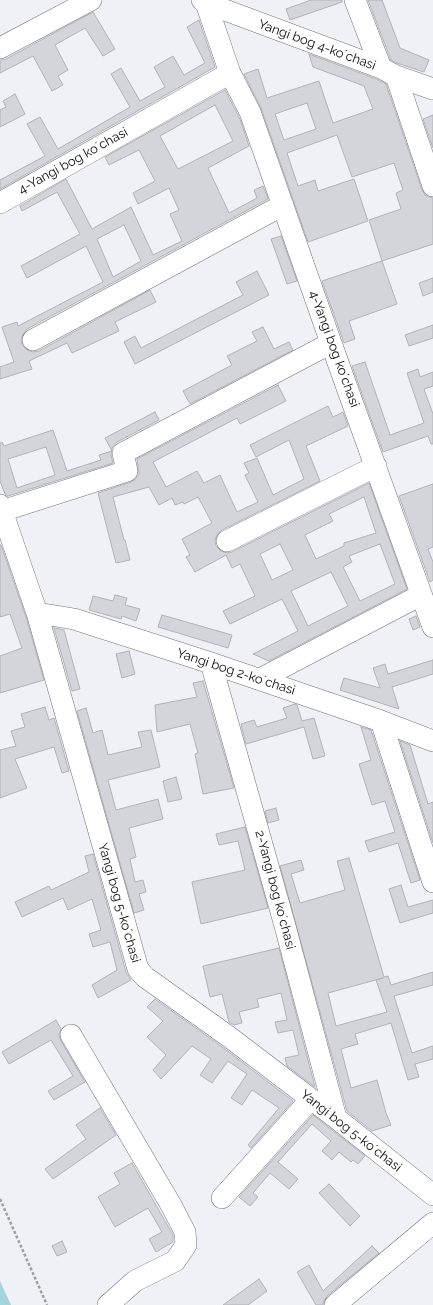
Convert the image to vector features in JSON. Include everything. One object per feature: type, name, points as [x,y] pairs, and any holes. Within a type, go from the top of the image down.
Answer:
[{"type":"street","points":[[0,48],[91,0]]},
{"type":"street","points":[[355,0],[388,72],[433,186]]},
{"type":"street","name":"Yangi bog 4-koʼchasi","points":[[204,1],[433,90]]},
{"type":"street","name":"4-Yangi bog koʼchasi","points":[[204,1],[230,73],[250,112],[433,627]]},
{"type":"street","name":"4-Yangi bog koʼchasi","points":[[0,203],[230,73]]},
{"type":"street","points":[[33,340],[283,205]]},
{"type":"street","points":[[1,508],[127,471],[123,453],[331,343]]},
{"type":"street","points":[[227,541],[376,466]]},
{"type":"street","name":"Yangi bog 5-koʼchasi","points":[[1,508],[37,613],[138,969],[145,977],[228,1036],[336,1118],[433,1195]]},
{"type":"street","points":[[260,679],[422,595]]},
{"type":"street","name":"Yangi bog 2-koʼchasi","points":[[37,613],[74,619],[211,663],[381,720],[433,741]]},
{"type":"street","name":"2-Yangi bog koʼchasi","points":[[211,663],[285,926],[336,1118]]},
{"type":"street","points":[[381,720],[433,882]]},
{"type":"street","points":[[71,1035],[171,1205],[185,1232],[186,1245],[175,1261],[135,1281],[108,1305]]},
{"type":"street","points":[[222,1198],[311,1099]]},
{"type":"street","points":[[335,1305],[433,1223]]},
{"type":"path","points":[[0,1199],[47,1305]]},
{"type":"water","points":[[0,1281],[11,1305],[0,1305]]},
{"type":"building","points":[[311,0],[342,0],[342,2],[290,20],[286,9]]},
{"type":"building","points":[[368,0],[382,0],[400,48],[429,60],[424,72],[391,60]]},
{"type":"building","points":[[93,12],[115,49],[103,56],[85,28],[55,45],[68,70],[58,76],[63,85],[52,91],[33,56],[0,73],[0,60],[6,59]]},
{"type":"building","points":[[199,20],[215,67],[0,189],[0,180],[45,156],[27,124],[40,117],[58,149],[130,107],[111,74],[121,68],[140,101],[165,87],[154,67],[173,56],[184,75],[205,63],[187,27]]},
{"type":"building","points":[[309,54],[386,84],[422,190],[425,195],[433,198],[433,244],[382,261],[369,220],[401,209],[396,193],[403,190],[394,163],[352,177],[337,135],[287,153],[298,186],[315,180],[318,191],[354,179],[368,221],[308,242],[261,108],[244,74],[258,69],[267,98],[319,81],[333,123],[373,109],[364,86],[313,67]],"holes":[[[307,103],[316,129],[284,140],[275,114]]]},
{"type":"building","points":[[225,90],[240,119],[249,146],[208,168],[229,213],[257,198],[254,190],[263,186],[268,199],[27,329],[21,340],[22,345],[27,350],[33,352],[39,351],[150,290],[156,302],[115,322],[119,331],[72,353],[67,343],[29,361],[32,369],[0,379],[0,367],[14,362],[2,327],[17,322],[18,326],[103,282],[86,246],[27,278],[21,266],[80,234],[57,192],[22,211],[20,206],[66,179],[92,229],[131,207],[153,255],[182,241],[170,214],[179,210],[169,188],[138,204],[133,193],[155,181],[139,150],[109,165],[105,157]],"holes":[[[215,105],[233,141],[178,169],[160,136]],[[124,225],[141,261],[113,277],[97,239]]]},
{"type":"building","points":[[15,94],[25,114],[0,127],[0,110],[6,107],[3,101]]},
{"type":"building","points":[[433,115],[433,148],[423,119]]},
{"type":"building","points":[[281,236],[297,281],[287,284],[271,239]]},
{"type":"building","points":[[382,261],[397,304],[349,321],[355,339],[344,343],[322,281]]},
{"type":"building","points":[[257,271],[269,295],[135,364],[124,342],[135,336],[141,348],[243,295],[236,282]]},
{"type":"building","points":[[433,278],[433,292],[423,296],[419,283]]},
{"type":"building","points":[[433,325],[433,338],[409,346],[405,335]]},
{"type":"building","points":[[263,327],[274,349],[289,342],[293,350],[190,404],[183,391],[232,365],[227,356],[257,341],[252,332]]},
{"type":"building","points":[[365,362],[390,435],[424,423],[407,373],[418,369],[420,377],[433,372],[433,386],[424,389],[433,414],[433,444],[431,444],[428,436],[383,452],[352,366]]},
{"type":"building","points":[[278,385],[286,401],[240,424],[237,418],[153,462],[166,487],[197,471],[204,483],[220,475],[237,512],[258,502],[245,475],[249,473],[244,463],[257,458],[273,495],[304,479],[289,440],[256,457],[250,445],[328,406],[333,417],[343,412],[348,426],[306,446],[320,481],[222,530],[217,535],[215,540],[216,546],[221,551],[227,553],[232,552],[369,483],[407,589],[269,661],[253,654],[298,631],[282,599],[230,624],[223,611],[255,596],[240,564],[232,568],[226,555],[195,572],[186,557],[190,555],[182,539],[212,523],[198,497],[184,504],[183,502],[175,505],[172,498],[159,505],[149,487],[113,497],[130,560],[116,563],[98,493],[135,480],[139,474],[137,459]],"holes":[[[364,497],[376,533],[344,543],[344,546],[316,559],[305,535],[333,521],[329,514]],[[280,544],[293,570],[272,580],[260,554]],[[380,544],[395,584],[360,601],[343,567],[352,562],[349,556]],[[331,572],[348,606],[308,626],[291,591]]]},
{"type":"building","points":[[155,412],[159,420],[117,442],[112,450],[105,438]]},
{"type":"building","points":[[53,430],[67,471],[101,460],[99,455],[112,451],[111,455],[113,463],[8,496],[5,494],[0,481],[0,443],[2,442],[4,446]],"holes":[[[46,447],[55,475],[17,488],[8,459]]]},
{"type":"building","points":[[433,484],[433,547],[428,549],[433,562],[433,580],[430,582],[399,496]]},
{"type":"building","points":[[0,545],[26,617],[44,680],[0,693],[0,656],[22,648],[10,614],[0,617]]},
{"type":"building","points":[[115,595],[127,598],[125,605],[140,609],[136,621],[122,616],[121,619],[89,610],[93,596],[113,601]]},
{"type":"building","points":[[162,615],[232,635],[228,648],[158,627]]},
{"type":"building","points":[[416,616],[420,627],[413,630],[409,619]]},
{"type":"building","points":[[54,628],[64,630],[80,689],[72,691]]},
{"type":"building","points":[[129,651],[135,674],[122,678],[116,654]]},
{"type":"building","points":[[433,660],[433,674],[392,687],[399,709],[340,690],[344,678],[380,688],[373,668],[385,664],[388,674]]},
{"type":"building","points":[[203,681],[234,788],[203,794],[195,754],[198,753],[190,724],[157,732],[155,705],[197,697],[193,683]]},
{"type":"building","points":[[295,704],[297,705],[302,721],[314,718],[325,756],[313,759],[304,727],[246,744],[241,724],[254,720],[257,727],[287,718],[283,708]]},
{"type":"building","points":[[45,707],[49,720],[54,718],[69,771],[62,773],[54,747],[15,759],[27,788],[0,798],[0,750],[16,746],[11,731],[25,727],[21,714]]},
{"type":"building","points":[[86,708],[93,733],[102,730],[108,755],[142,747],[138,732],[151,730],[160,767],[108,780],[116,810],[158,799],[163,819],[129,828],[136,857],[130,859],[135,882],[143,880],[146,892],[139,894],[144,910],[134,913],[77,711]]},
{"type":"building","points":[[361,727],[371,730],[420,880],[411,883],[398,843],[369,852],[365,841],[395,832],[385,801],[372,805],[359,764],[371,760]]},
{"type":"building","points":[[400,741],[410,745],[428,804],[433,802],[433,843]]},
{"type":"building","points":[[176,777],[182,799],[168,802],[163,781]]},
{"type":"building","points":[[276,808],[279,820],[268,823],[265,811]]},
{"type":"building","points":[[245,827],[268,908],[201,924],[192,882],[245,870],[238,841],[219,845],[216,834]]},
{"type":"building","points":[[93,854],[126,972],[131,980],[98,998],[92,985],[117,970],[110,942],[93,947],[89,934],[101,930],[92,899],[68,910],[63,898],[22,917],[15,902],[49,886],[51,890],[89,872],[85,856]]},
{"type":"building","points":[[349,858],[384,977],[388,976],[391,985],[433,972],[433,985],[394,996],[412,1053],[433,1046],[433,1059],[415,1064],[419,1077],[408,1080],[391,1023],[355,1034],[358,1044],[341,1049],[351,1088],[377,1080],[386,1113],[391,1125],[372,1131],[347,1111],[280,866],[301,860],[304,870],[291,874],[300,903],[345,890],[337,861]],"holes":[[[383,978],[376,980],[387,1012],[336,1026],[328,993]]]},
{"type":"building","points":[[401,885],[408,907],[433,900],[433,913],[400,923],[389,889]]},
{"type":"building","points":[[279,948],[315,1087],[287,1066],[285,1058],[299,1055],[293,1030],[278,1033],[275,1022],[287,1020],[281,993],[257,999],[259,1007],[239,1012],[242,1023],[234,1025],[229,1022],[222,994],[210,997],[203,966]]},
{"type":"building","points":[[155,999],[221,1046],[293,1101],[251,1148],[248,1145],[279,1108],[252,1090],[242,1105],[231,1098],[247,1074],[228,1061],[212,1083],[200,1075],[211,1059],[192,1046],[161,1079],[153,1070],[166,1055],[147,1037],[163,1021],[147,1007]]},
{"type":"building","points":[[56,1020],[61,1029],[59,1035],[61,1041],[85,1082],[54,1100],[48,1091],[73,1076],[51,1040],[9,1064],[2,1052]]},
{"type":"building","points":[[100,1108],[116,1135],[53,1179],[45,1169],[86,1139],[76,1125]]},
{"type":"building","points":[[313,1115],[365,1156],[358,1164],[353,1160],[351,1162],[339,1152],[332,1160],[322,1151],[331,1141],[312,1124],[278,1162],[298,1179],[289,1189],[270,1173],[253,1193],[258,1197],[250,1206],[239,1197]]},
{"type":"building","points":[[132,1163],[173,1235],[173,1242],[156,1252],[149,1239],[162,1232],[148,1208],[115,1227],[98,1197],[120,1184],[114,1173]]},
{"type":"building","points":[[329,1184],[360,1216],[350,1226],[319,1193]]},
{"type":"building","points":[[62,1241],[67,1252],[57,1256],[52,1246]]},
{"type":"building","points":[[372,1246],[379,1253],[327,1296],[323,1305],[316,1305],[297,1272],[309,1265],[323,1291]]},
{"type":"building","points":[[259,1279],[267,1291],[248,1305],[223,1305]]}]
